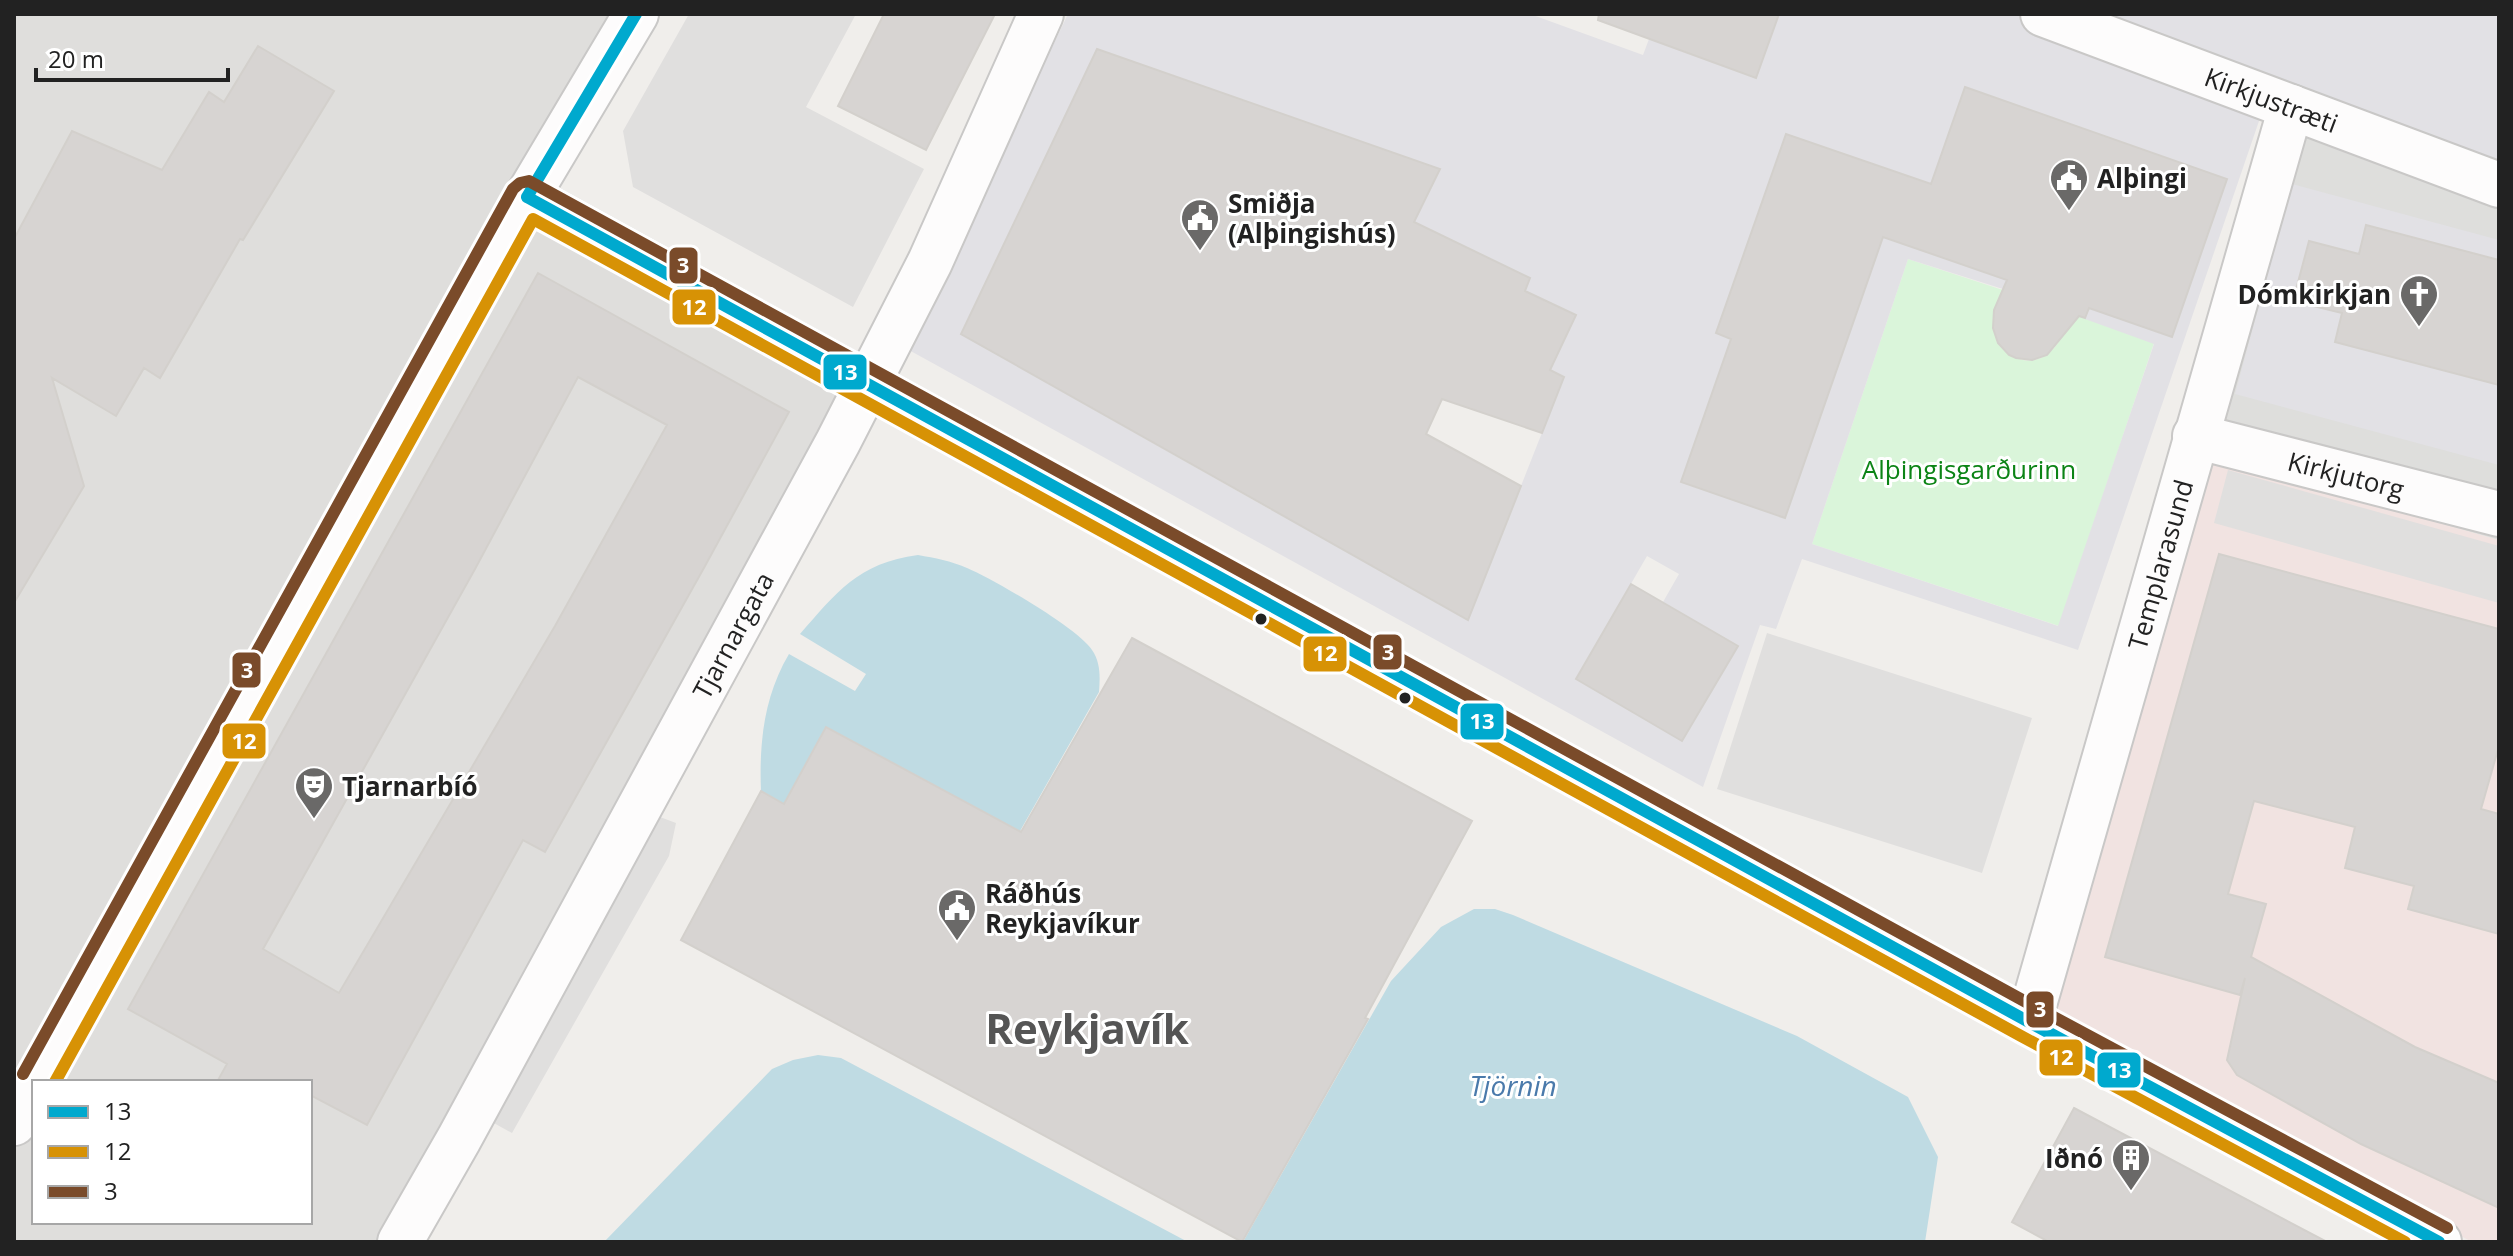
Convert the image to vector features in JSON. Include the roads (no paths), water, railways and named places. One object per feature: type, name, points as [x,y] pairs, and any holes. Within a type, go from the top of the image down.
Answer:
[{"type":"street","points":[[37,1080],[527,197],[636,14]]},
{"type":"street","name":"Tjarnargata","points":[[400,1242],[831,456],[930,262],[1041,14]]},
{"type":"street","name":"Kirkjustræti","points":[[2043,14],[2499,185]]},
{"type":"street","name":"Templarasund","points":[[2029,1022],[2291,107]]},
{"type":"street","points":[[527,197],[2029,1022],[2439,1242]]},
{"type":"street","name":"Kirkjutorg","points":[[2195,436],[2499,514]]},
{"type":"street","points":[[14,1123],[32,1090]]},
{"type":"water","points":[[918,555],[961,566],[1014,593],[1070,629],[1092,650],[1097,660],[1099,692],[1020,831],[937,787],[803,814],[761,791],[765,720],[774,686],[789,654],[855,691],[866,674],[800,634],[838,593],[864,572],[897,559]]},
{"type":"water","name":"Tjörnin","points":[[1474,909],[1495,909],[1513,915],[1797,1036],[1908,1097],[1938,1157],[1925,1242],[1243,1242],[1391,981],[1441,927]]},
{"type":"water","points":[[818,1055],[841,1058],[1188,1242],[604,1242],[772,1069],[793,1060]]},
{"type":"place","name":"Alþingi","points":[[2069,212]]},
{"type":"place","name":"Smiðja (Alþingishús)","points":[[1200,252]]},
{"type":"place","name":"Dómkirkjan","points":[[2419,328]]},
{"type":"place","name":"Tjarnarbíó","points":[[314,820]]},
{"type":"place","name":"Ráðhús Reykjavíkur","points":[[957,942]]},
{"type":"place","name":"Iðnó","points":[[2131,1192]]},
{"type":"district","name":"Reykjavík","points":[[1087,1027]]},
{"type":"park label","name":"Alþingisgarðurinn","points":[[1969,469]]}]
